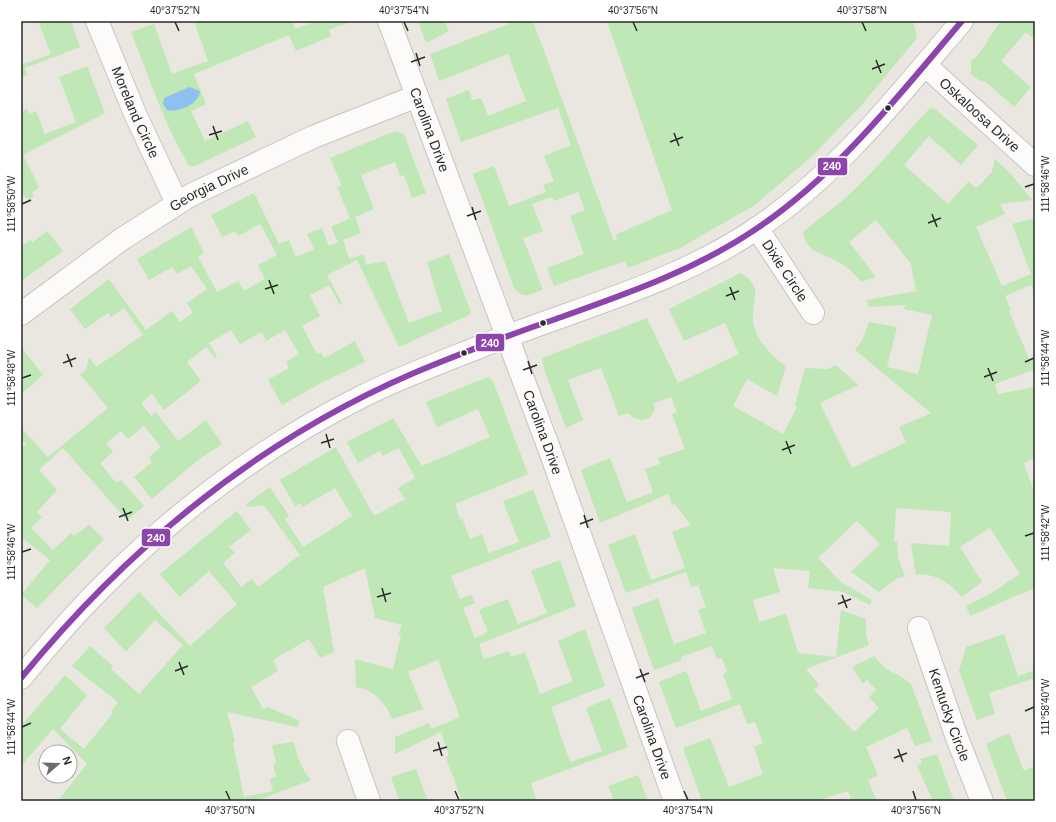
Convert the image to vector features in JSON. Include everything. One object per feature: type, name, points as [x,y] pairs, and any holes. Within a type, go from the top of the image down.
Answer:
[{"type":"street","name":"Moreland Circle","points":[[97,21],[136,116],[177,203]]},
{"type":"street","name":"Carolina Drive","points":[[389,21],[507,336],[675,801]]},
{"type":"street","points":[[21,678],[73,617],[103,585],[167,526],[224,482],[282,443],[364,396],[399,380],[507,336],[670,276],[718,253],[757,228],[814,185],[839,162],[877,122],[962,21]]},
{"type":"street","name":"Oskaloosa Drive","points":[[925,65],[1035,165]]},
{"type":"street","name":"Georgia Drive","points":[[21,314],[122,239],[177,203],[293,146],[417,96]]},
{"type":"street","name":"Dixie Circle","points":[[757,228],[813,313]]},
{"type":"street","name":"Kentucky Circle","points":[[919,628],[957,738],[982,801]]},
{"type":"street","points":[[348,741],[369,801]]},
{"type":"green space","points":[[38,21],[71,21],[80,47],[25,68],[27,75],[21,78],[21,65],[51,54]]},
{"type":"green space","points":[[194,21],[292,21],[295,29],[317,21],[352,21],[329,30],[331,36],[296,51],[289,35],[194,74],[206,104],[191,111],[205,141],[248,121],[256,137],[195,166],[189,166],[164,117],[131,32],[154,24],[172,74],[208,61]]},
{"type":"green space","points":[[418,21],[445,21],[449,31],[426,43]]},
{"type":"green space","points":[[508,21],[533,21],[614,241],[617,240],[615,235],[672,210],[607,21],[911,21],[914,24],[917,38],[860,107],[811,157],[755,205],[680,248],[628,268],[625,261],[554,286],[547,268],[584,254],[570,216],[585,210],[578,192],[554,201],[552,197],[532,204],[543,231],[523,238],[543,290],[524,295],[514,288],[473,174],[494,166],[509,206],[546,192],[543,185],[554,181],[544,156],[571,145],[558,108],[461,142],[446,99],[469,90],[472,100],[481,98],[488,116],[526,101],[508,54],[439,81],[430,54],[509,24]]},
{"type":"green space","points":[[1001,21],[1035,21],[1035,40],[1026,32],[1001,61],[1031,87],[1014,107],[986,82],[971,75],[971,61],[983,49]]},
{"type":"green space","points":[[87,66],[105,113],[23,155],[39,187],[32,193],[34,196],[28,200],[21,192],[21,112],[27,109],[30,114],[36,111],[45,134],[76,122],[59,77]]},
{"type":"green space","points":[[930,108],[936,110],[978,145],[961,165],[929,136],[904,165],[948,204],[968,182],[977,188],[992,172],[995,159],[1011,174],[1032,200],[1000,204],[1005,214],[976,227],[1002,286],[1031,274],[1012,224],[1035,218],[1035,289],[1033,290],[1031,285],[1005,296],[1011,310],[1009,311],[1030,361],[1035,359],[1035,369],[995,384],[998,394],[1035,387],[1035,458],[1024,463],[1035,494],[1035,594],[1032,589],[970,616],[966,606],[990,594],[1020,574],[990,528],[960,547],[982,582],[962,597],[953,588],[936,577],[929,575],[916,575],[911,543],[949,546],[951,512],[896,508],[894,542],[897,542],[898,558],[905,576],[898,578],[879,592],[851,572],[880,544],[857,521],[818,558],[841,582],[872,600],[870,605],[843,592],[808,588],[810,571],[773,568],[780,592],[753,600],[759,622],[786,614],[798,653],[836,657],[841,610],[866,619],[866,635],[869,645],[806,669],[819,685],[814,690],[854,732],[879,708],[869,697],[876,690],[867,680],[863,684],[852,667],[875,656],[883,666],[911,684],[932,741],[915,746],[907,728],[866,747],[878,775],[868,780],[877,801],[852,801],[848,791],[816,801],[702,801],[683,748],[710,738],[729,787],[763,774],[754,747],[763,743],[755,722],[747,724],[740,704],[676,728],[659,682],[686,671],[701,711],[732,699],[723,674],[727,672],[722,658],[717,659],[712,646],[681,657],[682,660],[654,670],[632,608],[658,598],[674,644],[706,633],[698,610],[706,607],[698,585],[691,587],[686,572],[626,593],[608,545],[635,534],[651,580],[685,568],[672,532],[691,525],[675,504],[672,505],[668,494],[600,523],[581,470],[610,458],[627,502],[653,492],[645,469],[660,464],[658,458],[685,449],[672,414],[677,412],[671,397],[653,404],[655,409],[650,418],[642,420],[633,418],[629,413],[619,416],[601,368],[568,380],[583,420],[566,428],[543,366],[542,358],[647,318],[678,383],[739,354],[725,323],[684,341],[669,309],[741,273],[748,278],[755,288],[753,319],[756,333],[769,352],[786,366],[777,396],[747,379],[733,406],[783,434],[797,407],[795,405],[805,368],[828,369],[836,365],[858,385],[820,403],[852,468],[906,442],[899,427],[931,413],[855,350],[862,341],[869,322],[897,327],[887,367],[918,374],[932,315],[904,309],[905,305],[868,307],[867,300],[916,291],[911,264],[876,220],[849,242],[876,277],[861,282],[844,265],[820,254],[811,248],[807,244],[803,232],[855,189]]},
{"type":"green space","points":[[395,131],[404,134],[426,193],[412,198],[404,175],[400,176],[395,162],[361,175],[374,209],[355,217],[361,233],[343,240],[349,259],[364,254],[366,265],[385,261],[409,323],[442,311],[427,262],[449,254],[471,312],[469,315],[399,347],[357,260],[327,275],[342,303],[340,305],[329,285],[310,295],[320,316],[302,326],[317,354],[321,352],[324,358],[355,341],[365,362],[321,383],[282,405],[268,380],[289,368],[286,362],[299,354],[285,330],[266,341],[262,332],[240,344],[231,330],[209,343],[217,356],[215,358],[206,347],[187,362],[201,381],[164,410],[152,394],[141,403],[151,416],[156,412],[178,441],[206,420],[222,444],[198,460],[152,499],[134,477],[152,462],[149,457],[161,447],[144,426],[128,439],[121,431],[106,443],[113,452],[100,463],[116,483],[121,480],[144,506],[127,520],[63,448],[39,470],[57,490],[37,512],[42,517],[31,528],[53,550],[71,533],[74,536],[89,525],[104,539],[37,608],[21,595],[50,560],[21,537],[21,449],[26,444],[21,439],[21,428],[48,457],[108,408],[80,374],[86,370],[89,357],[96,367],[143,335],[124,308],[111,317],[108,313],[85,329],[70,309],[109,279],[146,330],[172,311],[180,322],[193,313],[187,303],[207,289],[191,266],[177,274],[172,267],[149,280],[137,259],[191,227],[204,253],[198,257],[217,292],[238,281],[244,291],[265,279],[258,265],[277,255],[260,224],[238,236],[235,231],[222,237],[211,215],[254,193],[279,244],[289,240],[296,257],[314,249],[307,234],[322,228],[329,246],[338,242],[331,227],[350,218],[337,187],[342,186],[330,158]]},
{"type":"green space","points":[[47,231],[63,251],[21,281],[21,247],[30,240],[33,242]]},
{"type":"green space","points":[[21,347],[43,375],[21,394]]},
{"type":"green space","points":[[488,377],[493,381],[528,474],[455,504],[460,520],[462,518],[470,539],[482,534],[489,553],[519,542],[503,501],[533,490],[551,537],[451,576],[460,599],[471,595],[475,603],[463,608],[475,638],[488,632],[479,610],[508,599],[518,624],[547,613],[531,571],[560,560],[576,606],[479,644],[484,659],[509,651],[511,657],[525,652],[540,694],[573,681],[558,641],[585,629],[605,686],[551,707],[570,762],[602,751],[586,708],[610,698],[628,747],[531,783],[537,801],[462,801],[446,758],[449,756],[441,732],[395,754],[395,737],[429,723],[431,729],[460,717],[438,660],[408,672],[423,709],[392,719],[383,703],[374,694],[356,687],[355,659],[393,669],[401,636],[398,635],[402,625],[375,618],[365,568],[323,587],[334,652],[320,658],[309,639],[273,660],[278,671],[251,687],[263,709],[268,707],[300,721],[297,727],[227,712],[235,742],[233,743],[244,797],[273,791],[270,779],[276,777],[273,764],[276,763],[272,745],[294,742],[300,762],[311,780],[256,801],[64,801],[60,798],[71,784],[78,784],[78,775],[87,764],[78,755],[78,744],[84,749],[113,713],[111,711],[118,702],[72,666],[90,646],[113,666],[111,669],[139,694],[183,645],[155,620],[126,652],[104,628],[139,592],[190,646],[237,604],[209,571],[180,597],[160,574],[237,511],[251,530],[229,547],[235,553],[223,563],[241,587],[252,579],[258,587],[300,555],[264,505],[248,507],[246,504],[270,487],[289,516],[285,519],[303,547],[352,516],[335,488],[303,507],[300,503],[295,506],[280,480],[336,447],[374,516],[405,499],[398,488],[415,478],[399,448],[383,456],[380,451],[358,463],[347,442],[393,418],[422,466],[490,437],[478,409],[437,427],[426,402]]},
{"type":"green space","points":[[1004,634],[1018,676],[1035,670],[1035,678],[989,693],[995,714],[977,720],[959,671],[966,647]]},
{"type":"green space","points":[[65,675],[87,695],[60,729],[78,744],[68,744],[53,729],[40,744],[38,744],[38,746],[21,766],[21,726]]},
{"type":"green space","points":[[1009,733],[1024,771],[1035,766],[1034,801],[1007,801],[986,744]]},
{"type":"green space","points":[[937,754],[954,801],[933,801],[917,766],[922,763],[920,759]]},
{"type":"green space","points":[[416,769],[428,801],[399,801],[391,777]]},
{"type":"green space","points":[[638,775],[648,801],[614,801],[608,786]]},
{"type":"water","points":[[189,87],[200,91],[196,100],[192,104],[182,109],[172,111],[167,110],[163,104],[164,98]]},
{"type":"transit line","name":"240","points":[[21,678],[110,580],[159,535],[210,494],[263,455],[319,421],[377,390],[438,363],[509,335],[658,281],[708,257],[756,229],[814,184],[841,159],[891,105],[962,21]]}]
